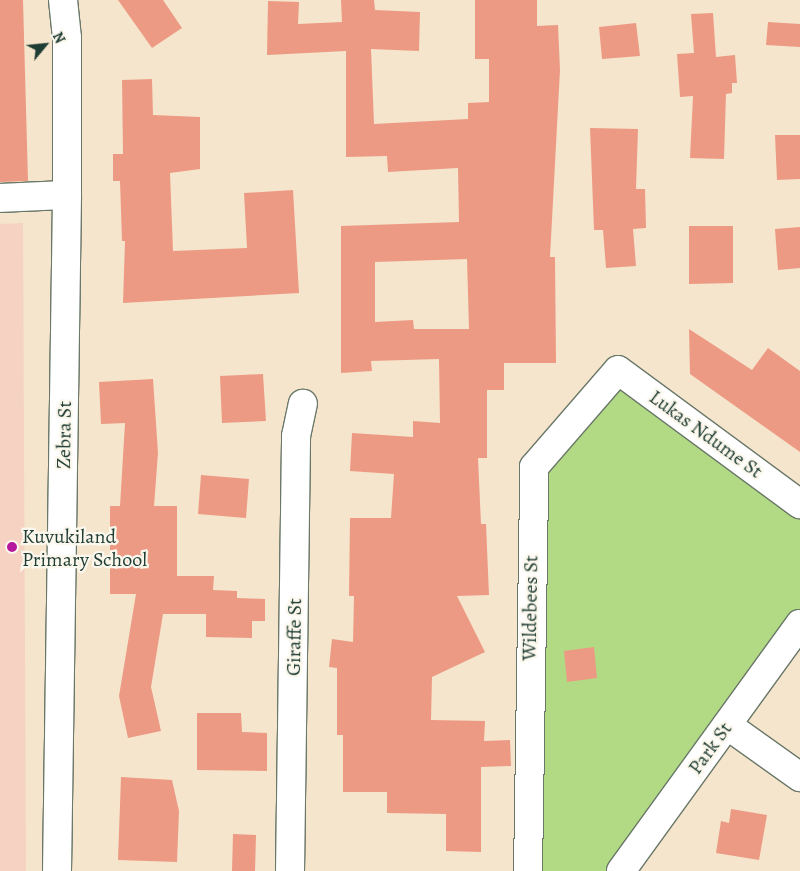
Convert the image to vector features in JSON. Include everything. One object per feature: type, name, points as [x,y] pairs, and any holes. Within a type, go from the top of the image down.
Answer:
[{"type":"street","name":"Zebra St","points":[[57,871],[67,195],[67,38],[63,0]]},
{"type":"street","points":[[0,198],[67,195]]},
{"type":"street","name":"Lukas Ndume St","points":[[612,374],[618,370],[626,375],[800,504]]},
{"type":"street","name":"Wildebees St","points":[[528,871],[532,469],[612,374]]},
{"type":"street","name":"Giraffe St","points":[[290,871],[296,436],[303,404]]},
{"type":"street","name":"Park St","points":[[621,871],[800,624]]},
{"type":"street","points":[[727,725],[800,777]]},
{"type":"shaded area","name":"Kuvukiland Primary School","points":[[23,223],[26,871],[0,871],[0,224]]},
{"type":"green space","points":[[612,374],[800,504],[800,624],[621,871],[528,871],[532,469]]},
{"type":"building","points":[[0,0],[23,0],[28,181],[0,182]]},
{"type":"building","points":[[118,0],[163,0],[182,28],[152,48]]},
{"type":"building","points":[[341,0],[374,0],[375,10],[420,12],[419,51],[371,49],[374,124],[468,119],[468,103],[489,102],[489,59],[475,59],[475,0],[537,0],[537,26],[558,25],[560,70],[550,257],[555,257],[556,363],[504,363],[504,390],[487,390],[487,458],[478,458],[481,524],[486,524],[489,595],[457,596],[485,652],[432,677],[431,720],[485,721],[484,741],[510,740],[511,766],[481,767],[481,852],[446,851],[446,814],[387,813],[387,792],[343,792],[343,735],[337,735],[337,668],[329,667],[332,639],[353,642],[354,596],[349,596],[350,518],[391,518],[394,474],[350,471],[352,433],[413,437],[413,421],[440,423],[439,359],[371,361],[372,371],[341,373],[341,226],[459,222],[458,168],[388,172],[387,156],[346,157],[346,51],[267,55],[268,1],[299,2],[298,24],[342,22]],"holes":[[[467,259],[469,329],[414,329],[413,320],[375,322],[375,262]]]},
{"type":"building","points":[[713,13],[716,57],[735,55],[737,83],[732,83],[732,93],[726,94],[724,159],[690,158],[693,96],[680,97],[677,54],[694,53],[691,14]]},
{"type":"building","points":[[768,22],[800,24],[800,47],[766,45]]},
{"type":"building","points":[[636,23],[640,56],[602,59],[599,27]]},
{"type":"building","points":[[152,79],[153,115],[200,117],[200,169],[170,173],[173,251],[247,248],[244,193],[293,190],[299,293],[123,303],[125,241],[122,241],[120,181],[113,181],[113,154],[123,154],[122,80]]},
{"type":"building","points":[[590,128],[638,129],[636,189],[645,189],[646,228],[633,229],[636,266],[606,268],[603,230],[594,230]]},
{"type":"building","points":[[775,135],[800,135],[800,179],[777,180]]},
{"type":"building","points":[[689,226],[733,226],[733,283],[689,284]]},
{"type":"building","points":[[800,227],[800,268],[778,270],[775,229]]},
{"type":"building","points":[[689,329],[752,370],[768,348],[800,371],[800,452],[690,374]]},
{"type":"building","points":[[263,374],[266,421],[222,423],[220,376]]},
{"type":"building","points":[[153,379],[158,453],[154,506],[177,506],[177,576],[214,576],[213,590],[237,591],[237,598],[265,599],[265,621],[252,621],[252,638],[206,637],[206,614],[163,614],[151,687],[161,731],[128,738],[119,696],[136,594],[110,594],[110,506],[120,506],[125,423],[101,424],[99,382]]},
{"type":"building","points":[[201,475],[249,479],[246,518],[198,514]]},
{"type":"building","points":[[594,647],[597,678],[567,682],[564,651]]},
{"type":"building","points":[[197,713],[241,713],[242,732],[267,733],[267,771],[197,770]]},
{"type":"building","points":[[121,777],[172,780],[179,811],[177,862],[118,860]]},
{"type":"building","points":[[731,809],[767,815],[759,860],[716,853],[721,821],[729,823]]},
{"type":"building","points":[[233,834],[256,835],[255,871],[232,871]]},
{"type":"place","name":"Kuvukiland Primary School","points":[[12,547]]}]
